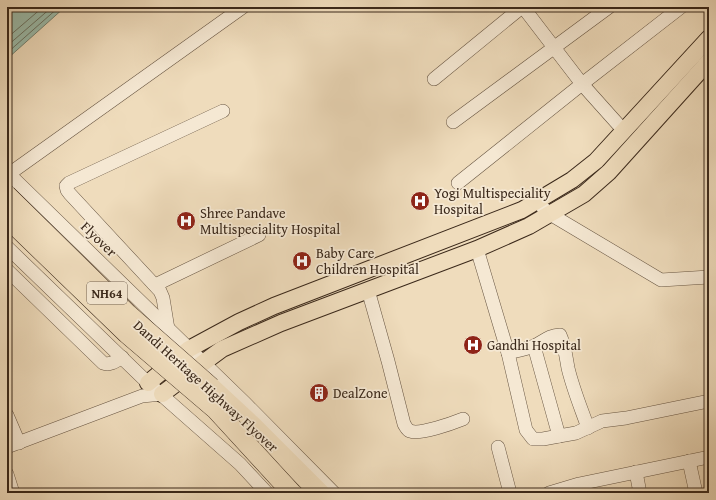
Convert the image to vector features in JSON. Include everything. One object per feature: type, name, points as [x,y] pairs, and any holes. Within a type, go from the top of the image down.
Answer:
[{"type":"highway","name":"Dandi Heritage Highway Flyover","points":[[7,195],[128,314],[253,426],[320,493]]},
{"type":"highway","name":"Dandi Heritage Highway Flyover","points":[[7,218],[126,334],[216,410],[292,493]]},
{"type":"main road","points":[[145,390],[190,349],[239,322],[274,306],[515,213],[572,180],[596,161],[707,44]]},
{"type":"main road","points":[[162,394],[222,350],[281,323],[477,249],[529,226],[584,194],[609,172],[709,61]]},
{"type":"street","points":[[8,173],[25,163],[243,7]]},
{"type":"street","points":[[434,79],[523,7],[582,84],[624,131]]},
{"type":"street","points":[[453,122],[609,7]]},
{"type":"street","points":[[458,183],[681,7]]},
{"type":"street","points":[[168,329],[162,294],[156,285],[66,190],[66,186],[68,183],[223,111]]},
{"type":"street","name":"Flyover","points":[[8,173],[190,349],[334,493]]},
{"type":"street","points":[[536,202],[550,214],[661,280],[709,278]]},
{"type":"street","points":[[156,285],[259,235]]},
{"type":"street","points":[[7,247],[122,357],[145,390]]},
{"type":"street","points":[[477,249],[508,353],[526,430],[533,439],[543,439],[576,432],[602,421],[626,418],[709,401]]},
{"type":"street","points":[[7,270],[103,363],[107,365],[111,364],[122,357]]},
{"type":"street","points":[[368,290],[406,429],[412,432],[439,428],[463,419]]},
{"type":"street","points":[[508,353],[534,346],[546,338],[554,335],[560,335],[564,344],[568,369],[588,428]]},
{"type":"street","points":[[534,346],[559,436]]},
{"type":"street","points":[[7,415],[13,445],[145,390],[162,394],[240,464],[267,493]]},
{"type":"street","points":[[498,446],[510,492]]},
{"type":"street","points":[[550,493],[579,484],[709,456]]},
{"type":"street","points":[[690,460],[696,493]]},
{"type":"street","points":[[636,472],[640,493]]},
{"type":"street","points":[[7,474],[13,493]]},
{"type":"water","points":[[7,7],[65,7],[7,59]]},
{"type":"place","name":"Yogi Multispeciality Hospital","points":[[420,201]]},
{"type":"place","name":"Shree Pandave Multispeciality Hospital","points":[[186,221]]},
{"type":"place","name":"Baby Care Children Hospital","points":[[302,261]]},
{"type":"place","name":"Gandhi Hospital","points":[[473,345]]},
{"type":"place","name":"DealZone","points":[[319,393]]}]
